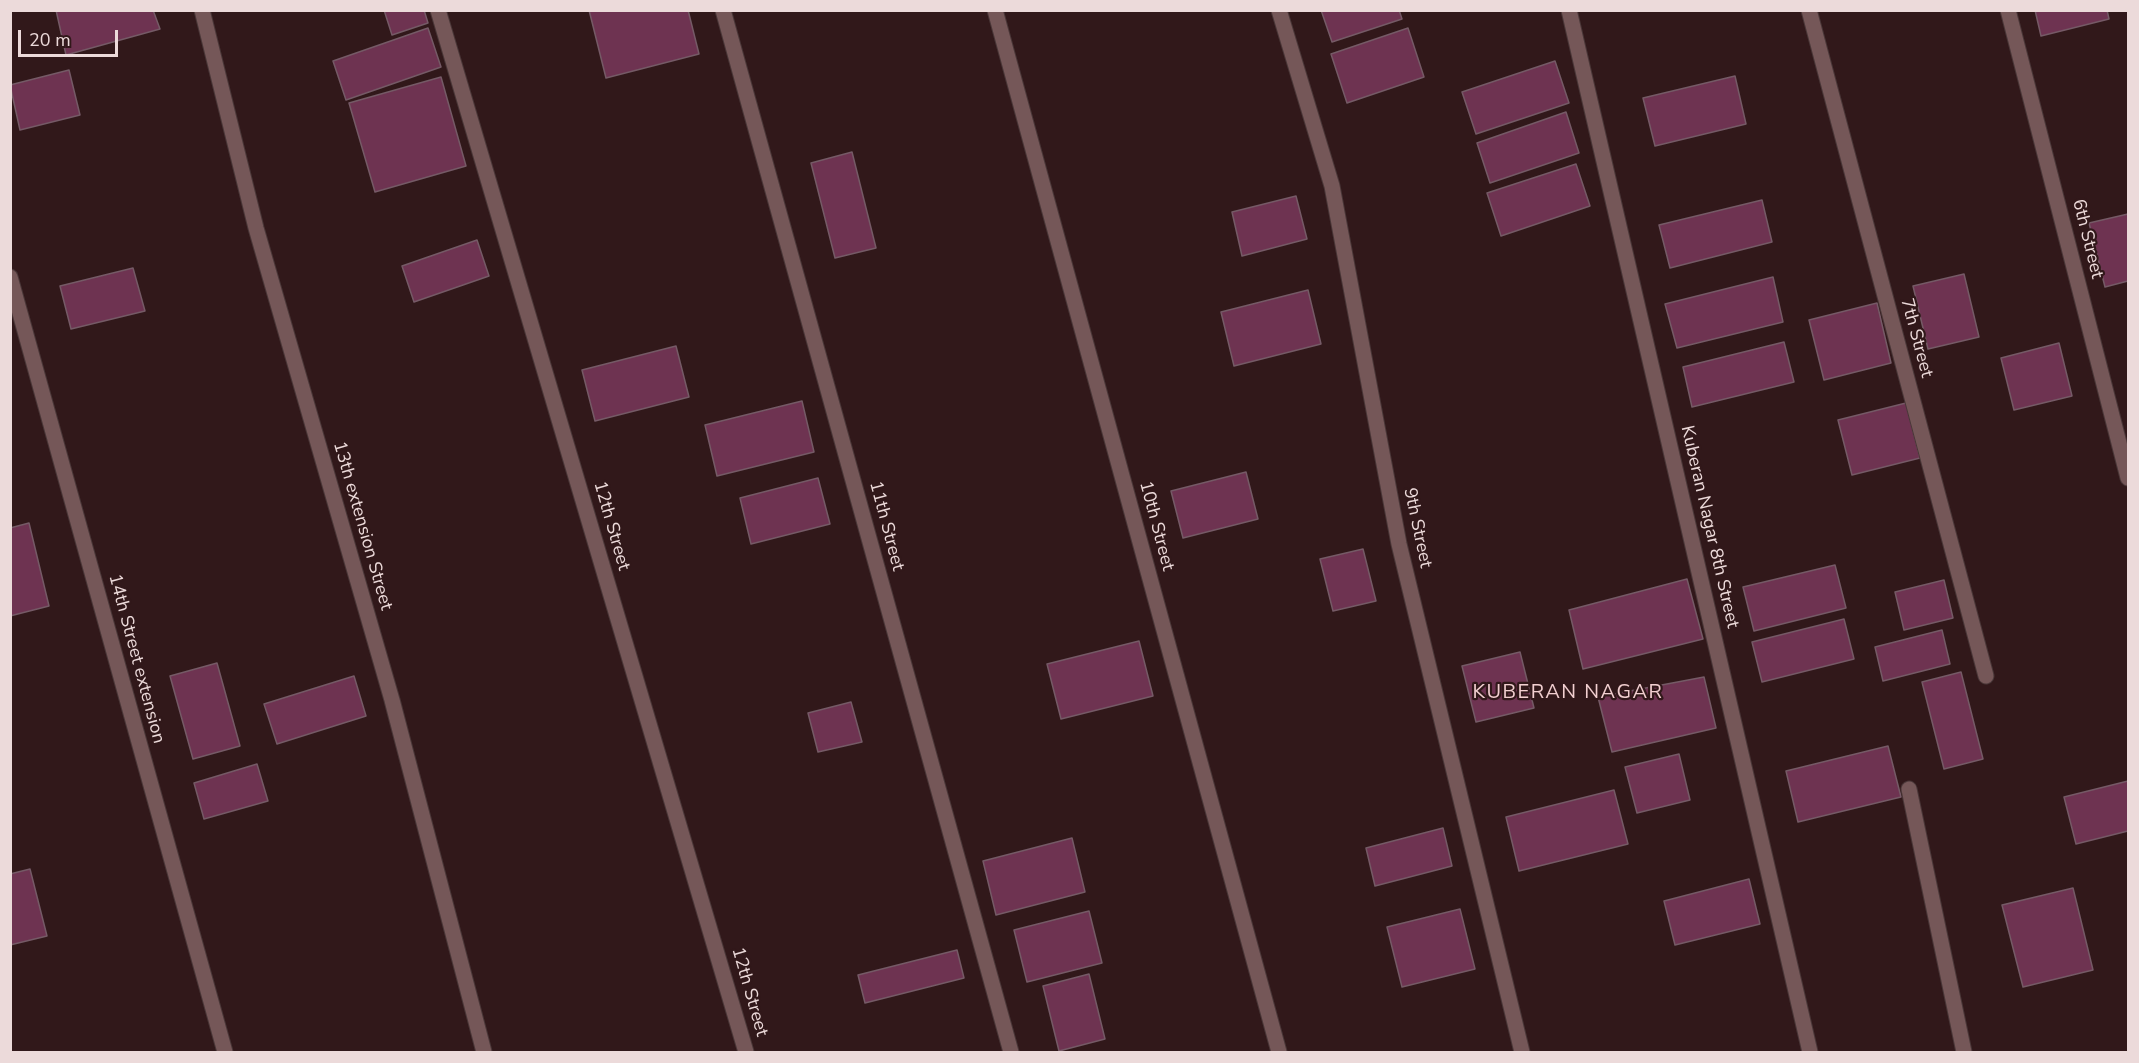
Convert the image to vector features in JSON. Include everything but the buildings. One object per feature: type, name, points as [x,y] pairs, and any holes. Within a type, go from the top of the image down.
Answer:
[{"type":"street","name":"13th extension Street","points":[[202,10],[256,228],[392,700],[484,1053]]},
{"type":"street","name":"12th Street","points":[[438,10],[746,1053]]},
{"type":"street","name":"11th Street","points":[[723,10],[1011,1053]]},
{"type":"street","name":"10th Street","points":[[995,10],[1279,1053]]},
{"type":"street","name":"9th Street","points":[[1279,10],[1332,186],[1399,544],[1522,1053]]},
{"type":"street","name":"Kuberan Nagar 8th Street","points":[[1569,10],[1810,1053]]},
{"type":"street","name":"7th Street","points":[[1809,10],[1986,676]]},
{"type":"street","name":"6th Street","points":[[2008,10],[2128,478]]},
{"type":"street","name":"14th Street extension","points":[[10,277],[225,1053]]},
{"type":"street","points":[[1909,789],[1964,1053]]},
{"type":"district","name":"KUBERAN NAGAR","points":[[1568,693]]}]
